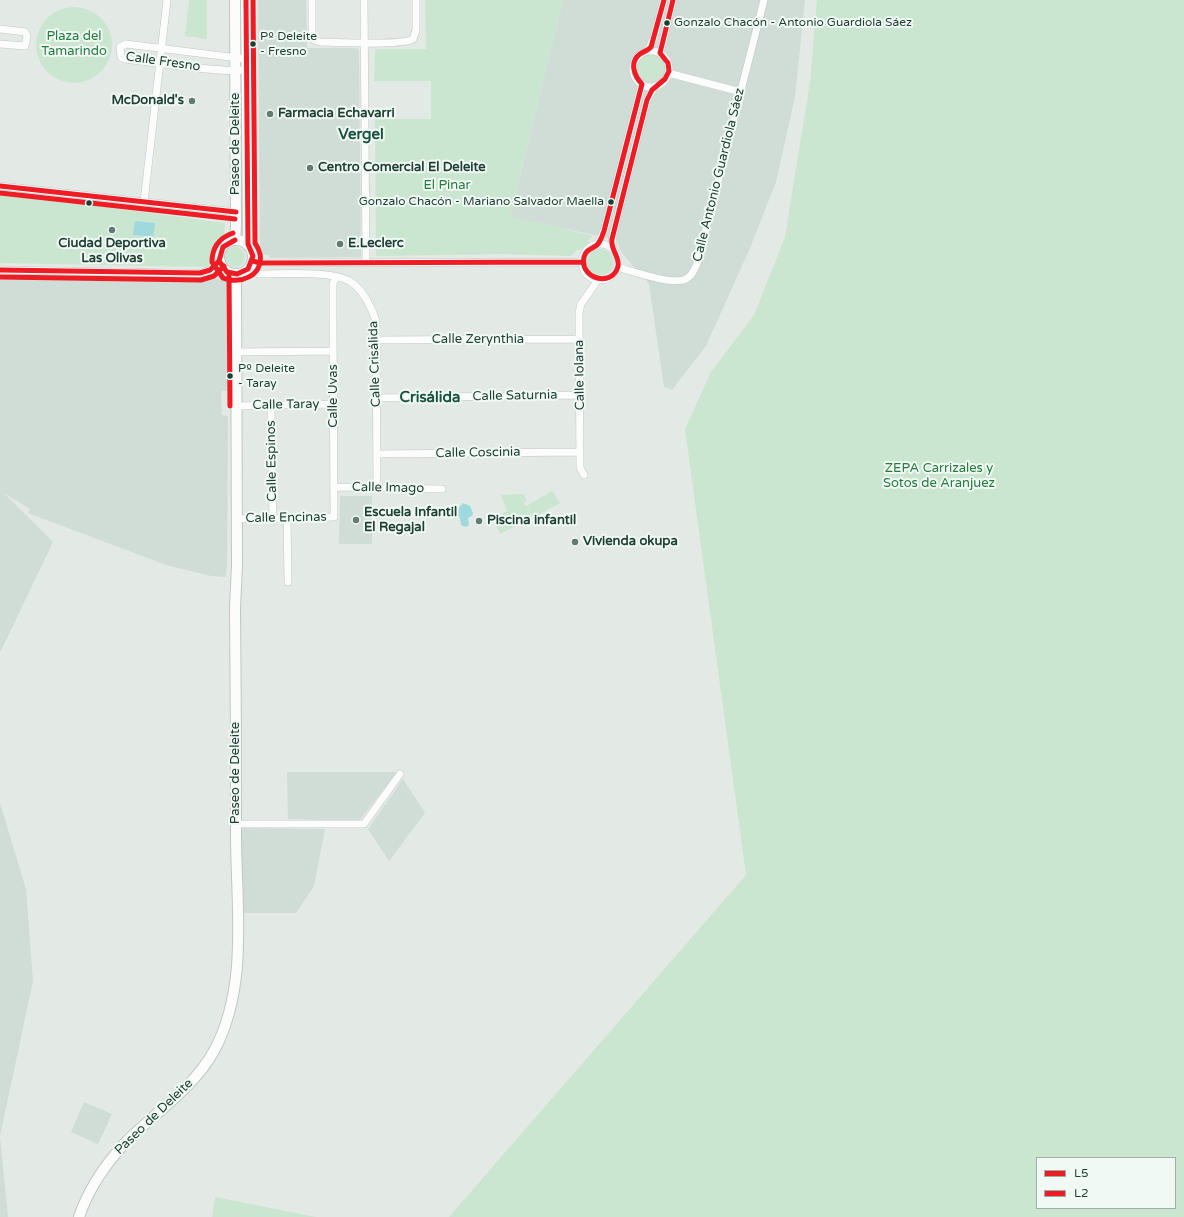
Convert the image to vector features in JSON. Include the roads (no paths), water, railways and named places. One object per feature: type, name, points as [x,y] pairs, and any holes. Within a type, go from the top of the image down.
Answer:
[{"type":"main road","name":"Paseo de Deleite","points":[[235,0],[235,240]]},
{"type":"main road","name":"Paseo de Deleite","points":[[246,0],[248,244]]},
{"type":"main road","points":[[235,240],[248,244],[252,251],[251,265],[241,274],[233,274],[224,270],[219,261],[221,249],[224,244],[235,240]]},
{"type":"main road","name":"Paseo de Deleite","points":[[79,1217],[93,1185],[108,1163],[125,1144],[189,1085],[212,1053],[221,1037],[234,996],[236,968],[237,726],[235,608],[237,519],[237,352],[233,274]]},
{"type":"street","points":[[144,202],[167,0]]},
{"type":"street","points":[[312,0],[312,36],[314,40],[320,42],[364,43],[407,42],[413,39],[416,30],[416,0]]},
{"type":"street","points":[[364,0],[366,263]]},
{"type":"street","points":[[648,51],[654,37],[664,0]]},
{"type":"street","points":[[660,53],[672,0]]},
{"type":"street","name":"Calle Antonio Guardiola Sáez","points":[[618,267],[671,281],[682,281],[693,273],[764,0]]},
{"type":"street","points":[[0,29],[25,32],[27,36],[25,46],[0,44]]},
{"type":"street","name":"Calle Fresno","points":[[126,44],[236,57],[246,64],[236,71],[124,59],[120,54],[120,47],[126,44]]},
{"type":"street","points":[[612,249],[613,234],[647,100],[655,86],[663,82],[668,73],[668,64],[660,53],[648,51],[640,55],[634,64],[635,75],[642,84],[655,86]]},
{"type":"street","points":[[668,73],[740,92]]},
{"type":"street","points":[[597,245],[604,231],[642,84]]},
{"type":"street","points":[[0,186],[236,212]]},
{"type":"street","points":[[597,245],[608,246],[612,249],[617,257],[618,267],[616,272],[608,278],[598,280],[589,276],[583,262],[589,249],[597,245]]},
{"type":"street","points":[[200,274],[210,270],[219,261]]},
{"type":"street","points":[[251,265],[583,262]]},
{"type":"street","name":"Calle Crisálida","points":[[251,265],[253,272],[259,274],[336,276],[352,283],[369,304],[376,321],[377,487]]},
{"type":"street","points":[[0,270],[233,274]]},
{"type":"street","name":"Calle Uvas","points":[[334,517],[333,284],[336,276]]},
{"type":"street","name":"Calle Iolana","points":[[584,475],[580,468],[579,313],[581,304],[598,280]]},
{"type":"street","name":"Calle Zerynthia","points":[[376,340],[579,339]]},
{"type":"street","points":[[237,352],[333,351]]},
{"type":"street","name":"Calle Saturnia","points":[[377,398],[580,395]]},
{"type":"street","name":"Calle Taray","points":[[237,406],[334,404]]},
{"type":"street","name":"Calle Espinos","points":[[271,405],[273,518]]},
{"type":"street","name":"Calle Coscinia","points":[[377,454],[580,452]]},
{"type":"street","name":"Calle Imago","points":[[334,487],[442,489]]},
{"type":"street","points":[[287,517],[288,582]]},
{"type":"street","name":"Calle Encinas","points":[[237,519],[334,517]]},
{"type":"street","points":[[236,824],[364,824],[400,774]]},
{"type":"water","points":[[135,221],[155,223],[153,237],[133,235]]},
{"type":"water","points":[[463,503],[470,506],[473,513],[472,516],[468,518],[469,525],[466,527],[461,525],[460,518],[455,512]]},
{"type":"place","name":"Gonzalo Chacón - Antonio Guardiola Sáez","points":[[667,23]]},
{"type":"place","name":"Pº Deleite - Fresno","points":[[253,44]]},
{"type":"place","name":"McDonald's","points":[[192,101]]},
{"type":"place","name":"Farmacia Echavarri","points":[[270,114]]},
{"type":"place","name":"Centro Comercial El Deleite","points":[[310,168]]},
{"type":"place","name":"Gonzalo Chacón - Mariano Salvador Maella","points":[[611,202]]},
{"type":"place","name":"Ciudad Deportiva Las Olivas","points":[[112,230]]},
{"type":"place","name":"E.Leclerc","points":[[340,244]]},
{"type":"place","name":"Pº Deleite - Taray","points":[[230,376]]},
{"type":"place","name":"Escuela Infantil El Regajal","points":[[356,520]]},
{"type":"place","name":"Piscina infantil","points":[[479,521]]},
{"type":"place","name":"Vivienda okupa","points":[[575,542]]},
{"type":"district","name":"Vergel","points":[[361,135]]},
{"type":"district","name":"Crisálida","points":[[430,398]]},
{"type":"park label","name":"Plaza del Tamarindo","points":[[74,44]]},
{"type":"park label","name":"El Pinar","points":[[447,186]]},
{"type":"park label","name":"ZEPA Carrizales y Sotos de Aranjuez","points":[[939,476]]}]
